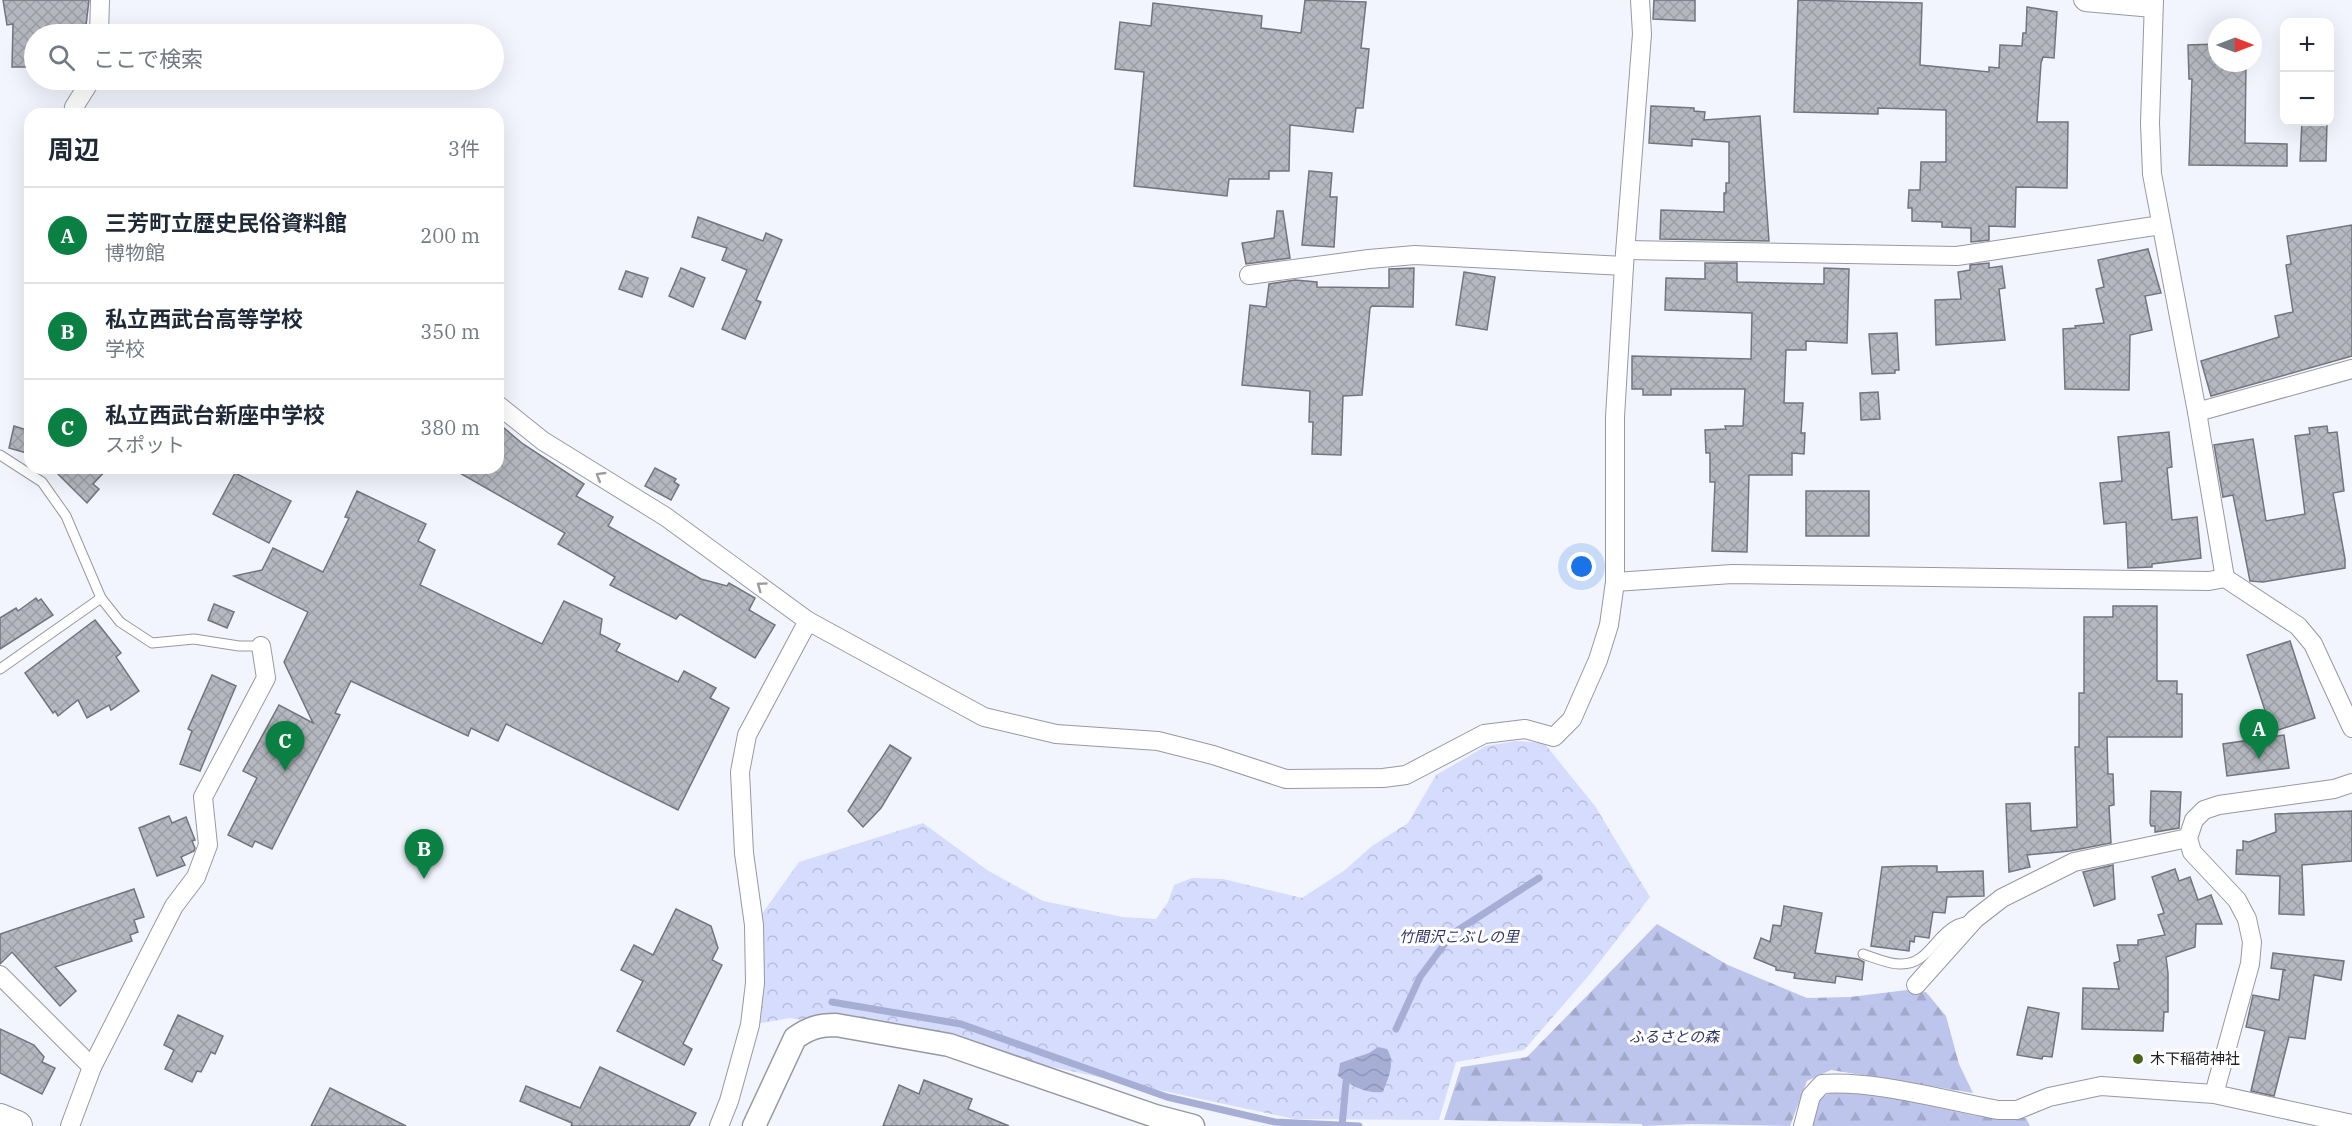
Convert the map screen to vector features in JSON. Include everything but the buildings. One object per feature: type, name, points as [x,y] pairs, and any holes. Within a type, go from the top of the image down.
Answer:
[{"type":"highway","points":[[0,1119],[17,1126]]},
{"type":"street","points":[[99,24],[100,0]]},
{"type":"street","points":[[504,410],[543,441],[666,517],[808,621],[984,717],[1056,734],[1158,741],[1213,754],[1286,779],[1383,778],[1406,775],[1484,734],[1525,729],[1554,736],[1572,719],[1598,660],[1609,625],[1615,582],[1615,417],[1642,34],[1640,0]]},
{"type":"street","points":[[2084,0],[2085,2],[2154,4],[2152,174],[2197,412],[2225,578]]},
{"type":"street","points":[[74,108],[85,90]]},
{"type":"street","points":[[1249,275],[1415,255],[1625,258],[1957,256],[2162,225]]},
{"type":"street","points":[[2197,412],[2352,369]]},
{"type":"street","points":[[1615,582],[1732,574],[2209,580],[2225,578],[2298,626],[2313,644],[2352,728]]},
{"type":"street","points":[[719,1126],[729,1101],[750,1025],[755,983],[754,925],[744,853],[740,772],[747,735],[808,621]]},
{"type":"street","points":[[70,1126],[92,1067],[174,906],[196,877],[208,845],[203,797],[266,678],[261,646]]},
{"type":"street","points":[[2214,1094],[2250,964],[2252,942],[2247,919],[2237,900],[2192,852],[2188,838],[2194,820],[2204,810],[2218,805],[2334,789],[2352,783]]},
{"type":"street","points":[[1916,985],[1975,919],[2002,897],[2074,861],[2188,838]]},
{"type":"street","points":[[0,975],[92,1067]]},
{"type":"street","points":[[754,1126],[795,1038],[807,1029],[820,1025],[836,1025],[949,1045],[1155,1116],[1193,1126]]},
{"type":"street","points":[[1803,1126],[1811,1096],[1822,1084],[1838,1083],[1882,1088],[1998,1110],[2017,1110],[2049,1097],[2101,1086],[2214,1094],[2304,1120],[2352,1124]]},
{"type":"lane","points":[[0,455],[24,470]]},
{"type":"lane","points":[[30,474],[42,482],[66,516],[101,598],[120,622],[152,644],[194,639],[239,646],[261,646]]},
{"type":"lane","points":[[0,669],[101,598]]},
{"type":"lane","points":[[1863,954],[1898,964],[1913,964],[1925,956],[1955,925],[1975,919]]},
{"type":"green space","name":"竹間沢こぶしの里","points":[[1516,741],[1544,743],[1595,806],[1650,897],[1591,973],[1524,1050],[1456,1062],[1439,1120],[1294,1119],[949,1045],[790,1018],[750,1025],[754,925],[799,862],[923,823],[987,870],[1043,901],[1123,917],[1156,919],[1168,902],[1174,885],[1192,878],[1223,879],[1302,898],[1345,870],[1372,846],[1408,823],[1436,775],[1486,746]]},
{"type":"green space","name":"ふるさとの森","points":[[1657,924],[1728,965],[1807,998],[1850,997],[1907,990],[1926,992],[1946,1016],[1959,1064],[1973,1093],[1831,1070],[1807,1081],[1790,1126],[1692,1124],[1643,1126],[1641,1124],[1444,1120],[1461,1067],[1527,1057]]},
{"type":"green space","points":[[1835,1090],[1896,1098],[1976,1116],[2026,1118],[2030,1126],[1810,1126],[1819,1099]]},
{"type":"water","points":[[1378,1047],[1387,1049],[1391,1060],[1383,1092],[1371,1092],[1359,1088],[1338,1076],[1340,1063],[1369,1053]]},
{"type":"waterway","points":[[1396,1029],[1420,977],[1452,934],[1539,878]]},
{"type":"waterway","points":[[832,1002],[961,1024],[1167,1097],[1275,1122],[1359,1126]]},
{"type":"waterway","points":[[1342,1126],[1346,1082]]},
{"type":"place","name":"三芳町立歴史民俗資料館","points":[[2259,759]]},
{"type":"place","name":"私立西武台新座中学校","points":[[285,771]]},
{"type":"place","name":"私立西武台高等学校","points":[[424,879]]},
{"type":"place","name":"木下稲荷神社","points":[[2138,1059]]}]
